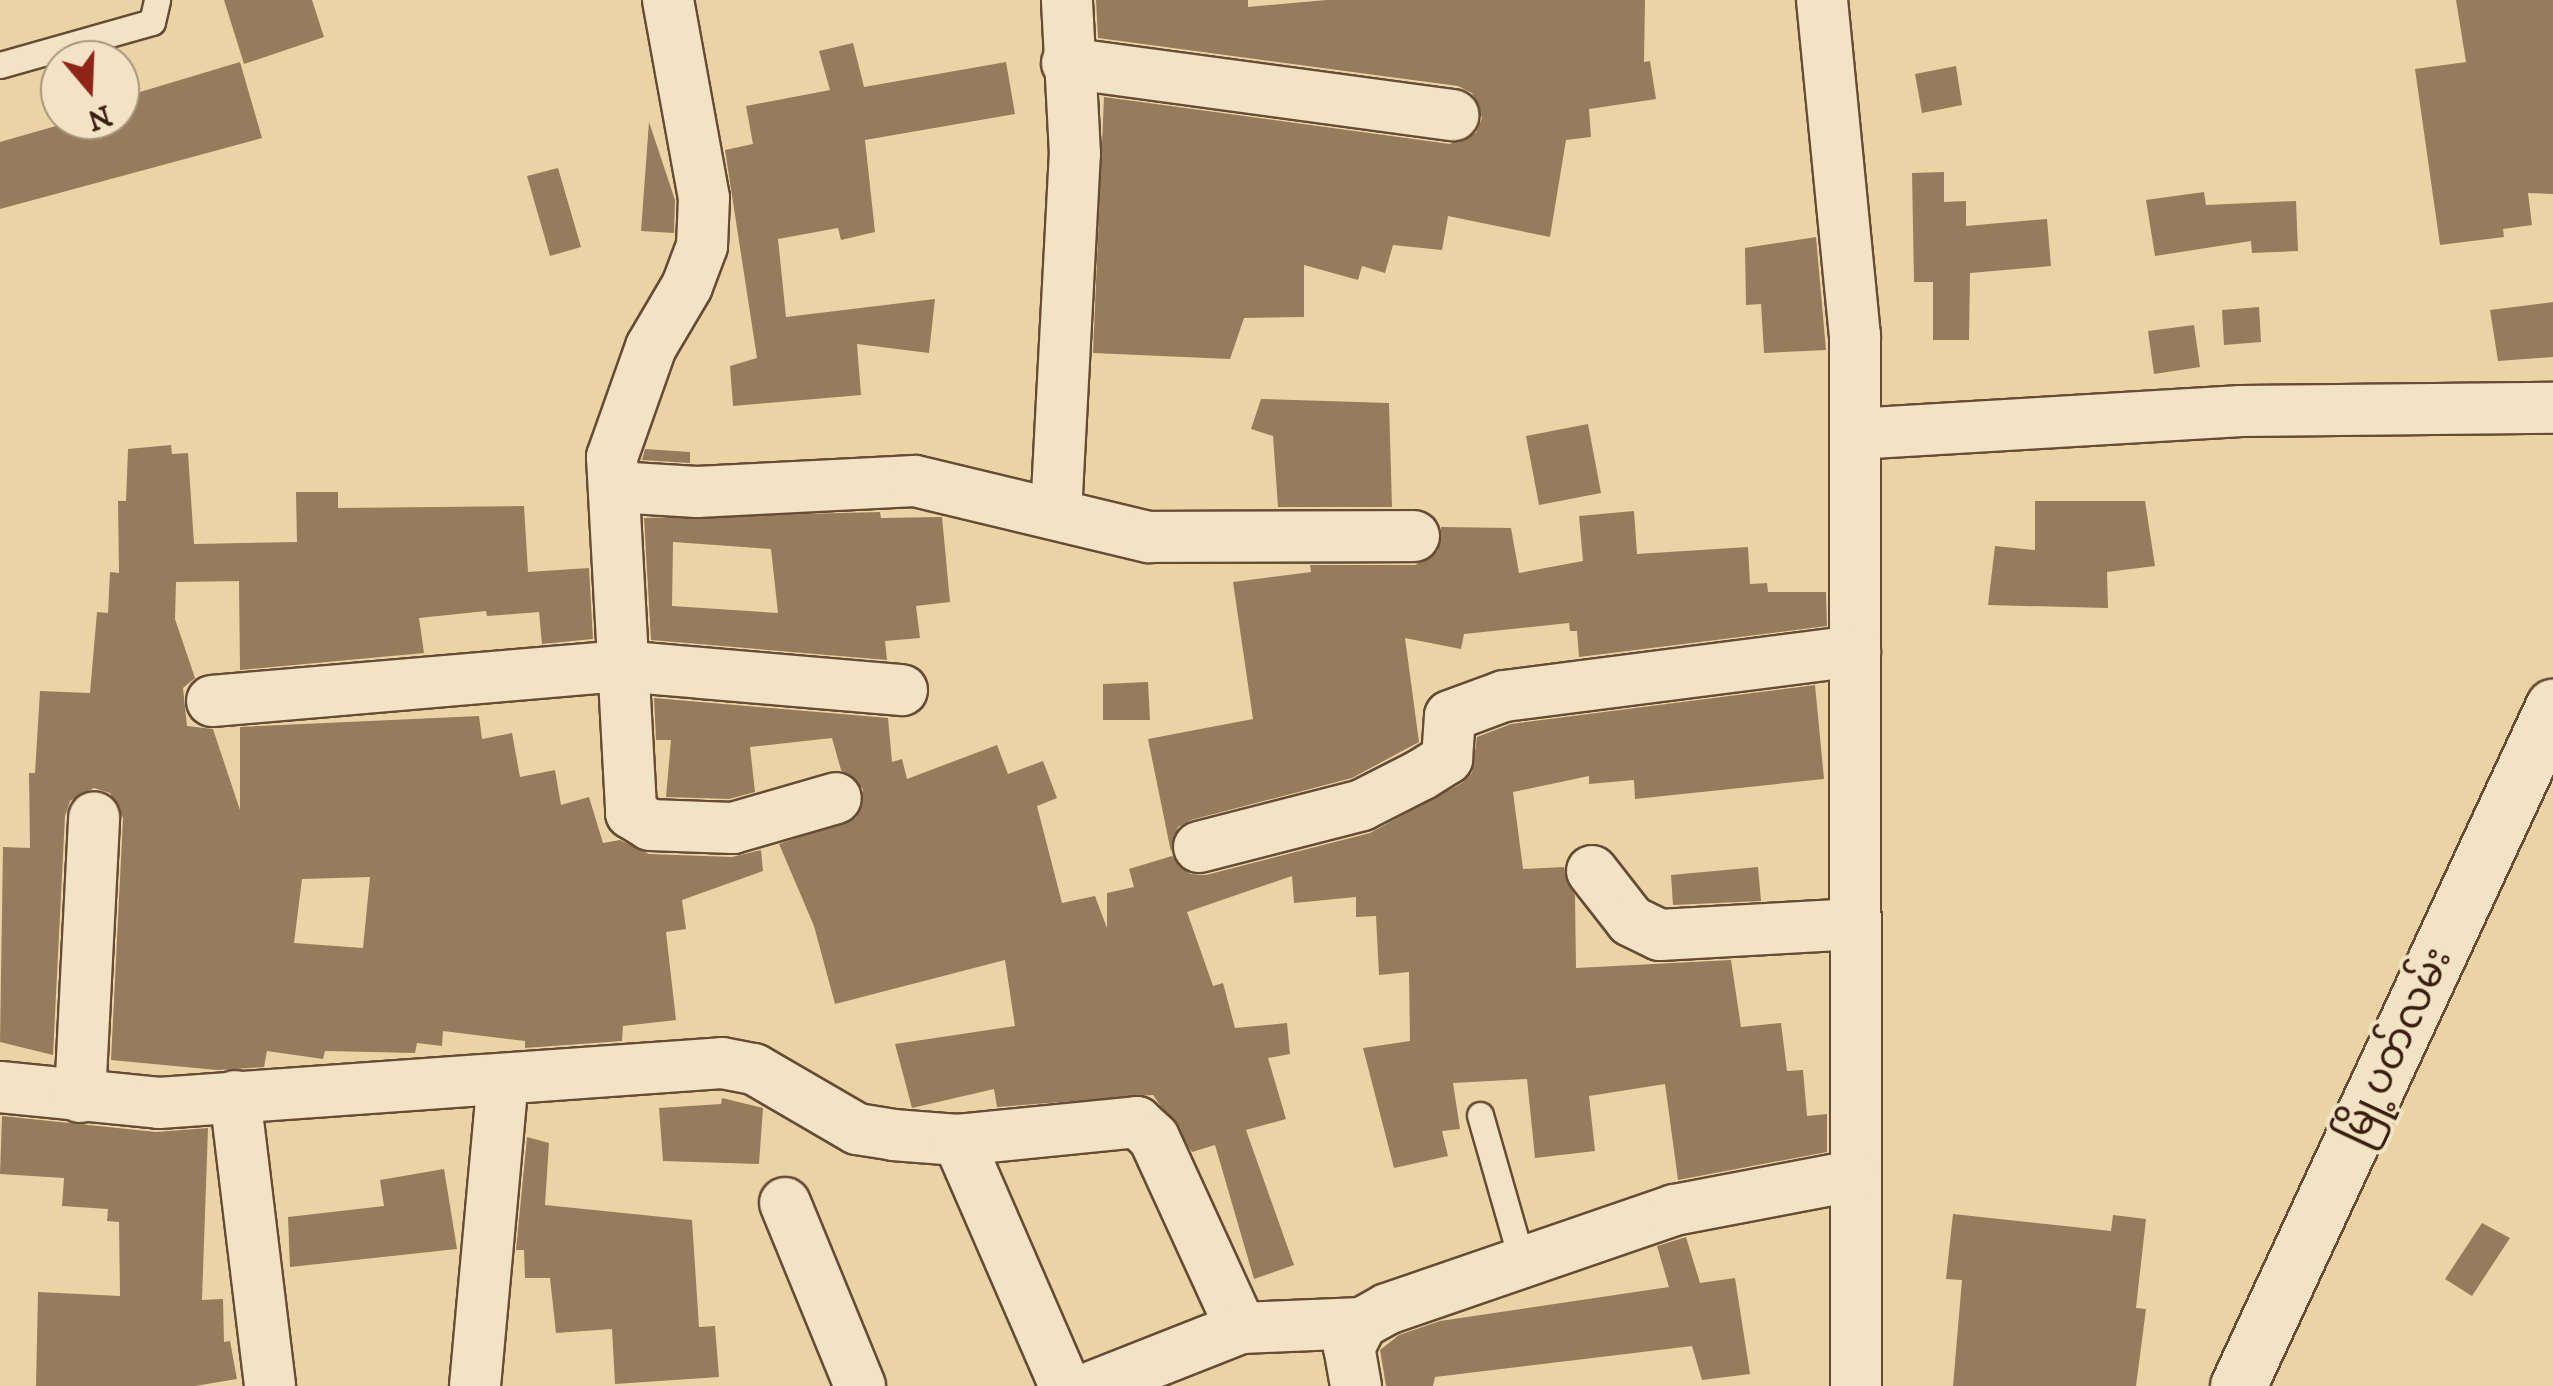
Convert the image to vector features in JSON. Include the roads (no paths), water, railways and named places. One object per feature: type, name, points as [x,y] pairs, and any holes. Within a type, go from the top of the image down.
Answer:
[{"type":"main road","name":"မြို့ပတ်လမ်း","points":[[2238,1386],[2553,707]]},
{"type":"street","points":[[668,0],[704,198],[702,246],[630,398],[612,457],[620,666],[632,813],[640,822],[733,828],[836,798]]},
{"type":"street","points":[[1056,514],[1075,154],[1067,63],[1067,0]]},
{"type":"street","points":[[1822,0],[1843,169],[1856,434],[1856,1386]]},
{"type":"street","points":[[1067,63],[1454,116]]},
{"type":"street","points":[[1856,434],[2241,411],[2553,408]]},
{"type":"street","points":[[615,488],[698,492],[915,481],[1163,538],[1414,536]]},
{"type":"street","points":[[1199,848],[1362,805],[1421,776],[1447,759],[1450,716],[1504,696],[1855,651]]},
{"type":"street","points":[[212,701],[620,666],[902,690]]},
{"type":"street","points":[[80,1097],[94,817]]},
{"type":"street","points":[[1592,871],[1631,921],[1660,935],[1856,924]]},
{"type":"street","points":[[0,1087],[158,1103],[722,1062],[754,1068],[857,1130],[958,1140],[1137,1122],[1154,1138],[1241,1328]]},
{"type":"street","points":[[475,1386],[503,1079]]},
{"type":"street","points":[[234,1096],[270,1386]]},
{"type":"street","points":[[958,1140],[1065,1386]]},
{"type":"street","points":[[1094,1386],[1241,1328],[1362,1323],[1520,1258],[1674,1210],[1854,1176]]},
{"type":"street","points":[[786,1203],[860,1386]]},
{"type":"street","points":[[1356,1386],[1349,1348],[1362,1323]]},
{"type":"lane","points":[[0,65],[152,22],[157,0]]},
{"type":"lane","points":[[1480,1115],[1520,1258]]}]
